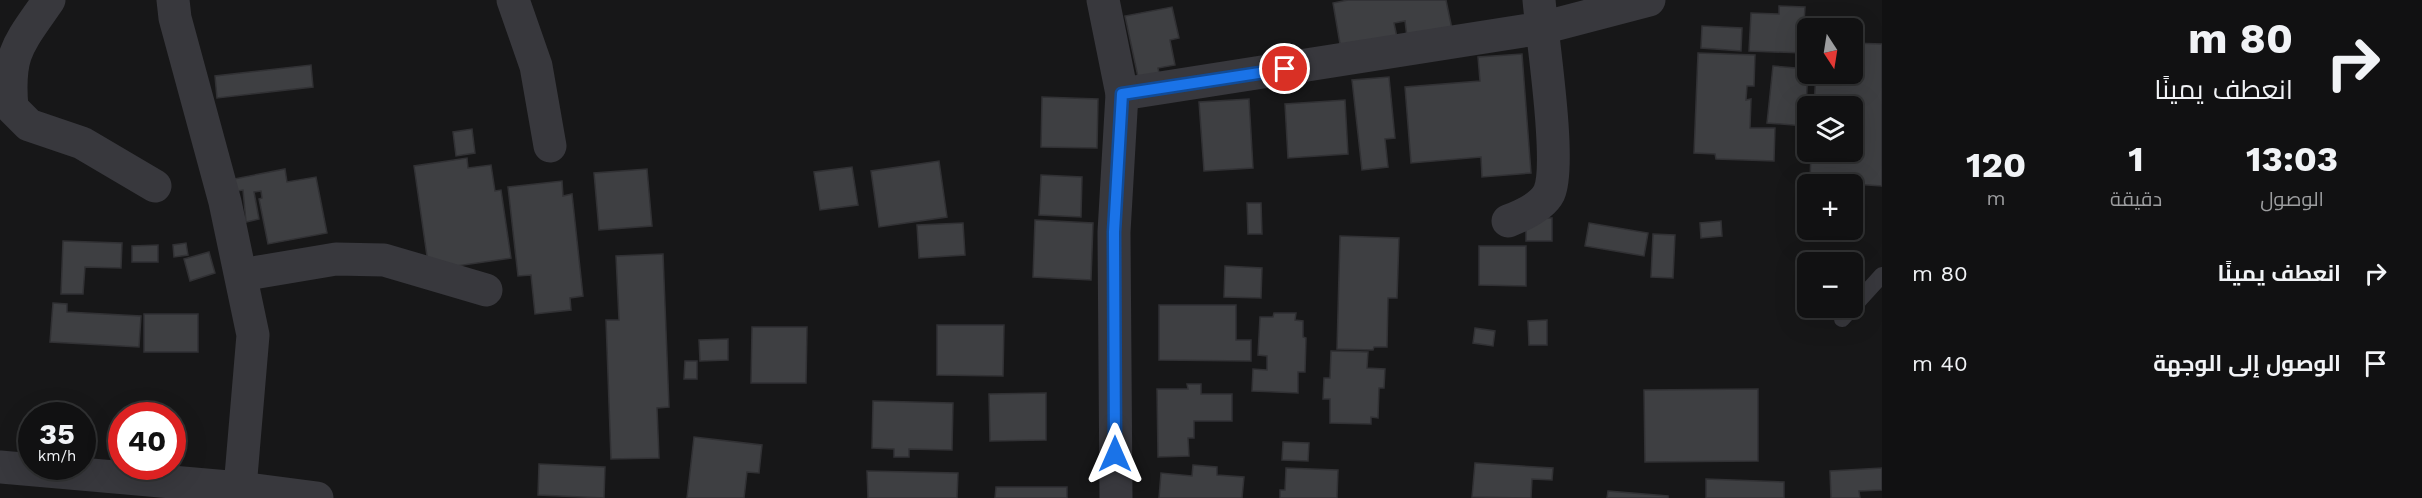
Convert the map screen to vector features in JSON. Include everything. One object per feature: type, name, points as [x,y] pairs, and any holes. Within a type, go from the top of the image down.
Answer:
[{"type":"street","points":[[49,0],[19,44],[10,66],[12,108],[29,125],[82,143],[155,186]]},
{"type":"street","points":[[173,0],[175,18],[225,202],[253,335],[240,488]]},
{"type":"street","points":[[513,0],[534,58],[550,146]]},
{"type":"street","points":[[1103,0],[1122,94],[1114,232],[1116,498]]},
{"type":"street","points":[[1122,94],[1540,14],[1649,0]]},
{"type":"street","points":[[1508,221],[1534,207],[1548,193],[1552,146],[1540,14]]},
{"type":"street","points":[[241,274],[336,259],[384,260],[486,290]]},
{"type":"street","points":[[0,467],[240,488],[317,498]]},
{"type":"lane","points":[[1842,319],[1882,275]]},
{"type":"building","points":[[1348,0],[1446,0],[1452,29],[1407,37],[1405,21],[1394,23],[1398,42],[1340,44],[1333,3]]},
{"type":"building","points":[[1779,6],[1805,7],[1804,18],[1797,18],[1797,53],[1749,51],[1751,13],[1779,14]]},
{"type":"building","points":[[1172,7],[1179,38],[1170,40],[1175,65],[1158,68],[1159,73],[1138,77],[1125,16]]},
{"type":"building","points":[[1702,26],[1742,28],[1741,51],[1701,48]]},
{"type":"building","points":[[1863,43],[1882,44],[1882,186],[1863,185],[1863,174],[1810,174],[1811,162],[1863,162],[1863,96],[1815,96],[1815,84],[1863,84]]},
{"type":"building","points":[[1698,53],[1755,55],[1754,86],[1747,86],[1746,100],[1751,99],[1750,128],[1775,128],[1774,161],[1716,159],[1715,154],[1694,153]]},
{"type":"building","points":[[1522,54],[1531,173],[1482,177],[1481,157],[1411,163],[1405,87],[1480,81],[1478,57]]},
{"type":"building","points":[[311,65],[313,87],[217,98],[215,76]]},
{"type":"building","points":[[1773,66],[1797,68],[1797,84],[1807,84],[1807,96],[1797,96],[1797,125],[1767,123]]},
{"type":"building","points":[[1389,77],[1395,138],[1385,139],[1388,167],[1362,170],[1352,80]]},
{"type":"building","points":[[1042,97],[1098,99],[1097,148],[1041,147]]},
{"type":"building","points":[[1249,99],[1253,168],[1204,171],[1199,102]]},
{"type":"building","points":[[1345,100],[1348,154],[1288,158],[1285,104]]},
{"type":"building","points":[[472,129],[475,153],[456,156],[453,132]]},
{"type":"building","points":[[467,158],[468,168],[491,165],[495,191],[501,190],[511,258],[429,270],[414,166]]},
{"type":"building","points":[[939,161],[947,217],[879,227],[871,171]]},
{"type":"building","points":[[852,167],[858,205],[820,210],[814,172]]},
{"type":"building","points":[[285,169],[287,182],[316,177],[327,233],[268,244],[259,199],[262,198],[261,191],[254,192],[259,219],[246,222],[243,190],[237,191],[234,179]]},
{"type":"building","points":[[647,169],[652,226],[599,230],[594,173]]},
{"type":"building","points":[[1041,175],[1082,177],[1081,217],[1039,215]]},
{"type":"building","points":[[562,181],[563,196],[572,194],[583,296],[570,298],[571,310],[535,314],[531,275],[518,276],[508,187]]},
{"type":"building","points":[[1247,203],[1261,203],[1262,234],[1248,234]]},
{"type":"building","points":[[1526,218],[1552,218],[1552,241],[1526,241]]},
{"type":"building","points":[[1035,220],[1093,223],[1091,280],[1033,277]]},
{"type":"building","points":[[1721,221],[1722,236],[1701,238],[1700,223]]},
{"type":"building","points":[[963,223],[965,255],[919,258],[917,225]]},
{"type":"building","points":[[1589,223],[1648,233],[1644,256],[1585,246]]},
{"type":"building","points":[[1653,234],[1675,235],[1673,278],[1651,277]]},
{"type":"building","points":[[1340,236],[1399,238],[1397,298],[1388,298],[1387,347],[1374,347],[1373,350],[1337,349]]},
{"type":"building","points":[[63,241],[122,243],[121,268],[85,267],[83,294],[61,294]]},
{"type":"building","points":[[186,243],[188,255],[174,257],[173,245]]},
{"type":"building","points":[[158,245],[158,262],[132,262],[132,246]]},
{"type":"building","points":[[1479,246],[1526,246],[1526,286],[1479,285]]},
{"type":"building","points":[[209,252],[215,273],[190,281],[184,259]]},
{"type":"building","points":[[663,254],[669,407],[657,408],[659,458],[611,459],[606,320],[619,320],[616,256]]},
{"type":"building","points":[[1225,266],[1262,268],[1261,298],[1224,297]]},
{"type":"building","points":[[53,303],[67,304],[67,312],[141,316],[139,347],[50,342]]},
{"type":"building","points":[[1159,305],[1236,305],[1236,340],[1251,340],[1251,361],[1159,360]]},
{"type":"building","points":[[1274,313],[1296,313],[1295,320],[1303,321],[1303,337],[1306,338],[1305,372],[1298,372],[1298,393],[1252,391],[1253,369],[1267,370],[1267,356],[1258,355],[1260,317],[1273,317]]},
{"type":"building","points":[[144,314],[198,314],[198,352],[144,352]]},
{"type":"building","points":[[1547,320],[1547,345],[1529,345],[1528,321]]},
{"type":"building","points":[[937,325],[1004,325],[1003,376],[937,375]]},
{"type":"building","points":[[752,327],[807,327],[806,383],[751,383]]},
{"type":"building","points":[[1475,328],[1495,331],[1493,346],[1473,343]]},
{"type":"building","points":[[728,339],[728,360],[700,361],[699,340]]},
{"type":"building","points":[[1331,351],[1368,352],[1367,368],[1385,369],[1384,388],[1379,388],[1378,418],[1371,417],[1371,424],[1330,423],[1330,399],[1323,399],[1324,378],[1330,378]]},
{"type":"building","points":[[685,361],[697,361],[697,379],[684,379]]},
{"type":"building","points":[[1187,384],[1201,384],[1201,394],[1232,394],[1232,421],[1194,421],[1194,438],[1188,438],[1189,456],[1158,457],[1157,389],[1188,389]]},
{"type":"building","points":[[1758,389],[1758,461],[1645,462],[1644,390]]},
{"type":"building","points":[[1046,393],[1046,440],[990,441],[989,394]]},
{"type":"building","points":[[873,401],[953,403],[952,450],[909,449],[909,457],[894,457],[894,449],[872,448]]},
{"type":"building","points":[[694,437],[762,445],[759,473],[747,472],[744,498],[687,498]]},
{"type":"building","points":[[1283,442],[1309,443],[1308,461],[1282,460]]},
{"type":"building","points":[[1475,463],[1553,468],[1552,480],[1532,479],[1531,498],[1472,497]]},
{"type":"building","points":[[539,464],[605,467],[604,498],[538,495]]},
{"type":"building","points":[[1193,465],[1217,467],[1217,475],[1244,477],[1242,498],[1159,498],[1161,473],[1192,476]]},
{"type":"building","points":[[1286,468],[1338,470],[1337,498],[1280,498],[1280,490],[1285,490]]},
{"type":"building","points":[[1882,468],[1882,490],[1859,491],[1860,498],[1831,498],[1830,471]]},
{"type":"building","points":[[867,471],[958,473],[957,498],[868,498]]},
{"type":"building","points":[[1706,479],[1784,482],[1784,498],[1706,498]]},
{"type":"building","points":[[996,487],[1067,487],[1067,498],[995,498]]},
{"type":"building","points":[[1608,491],[1668,496],[1668,498],[1607,498]]},
{"type":"route","points":[[1115,454],[1114,232],[1122,94],[1285,69]]}]
